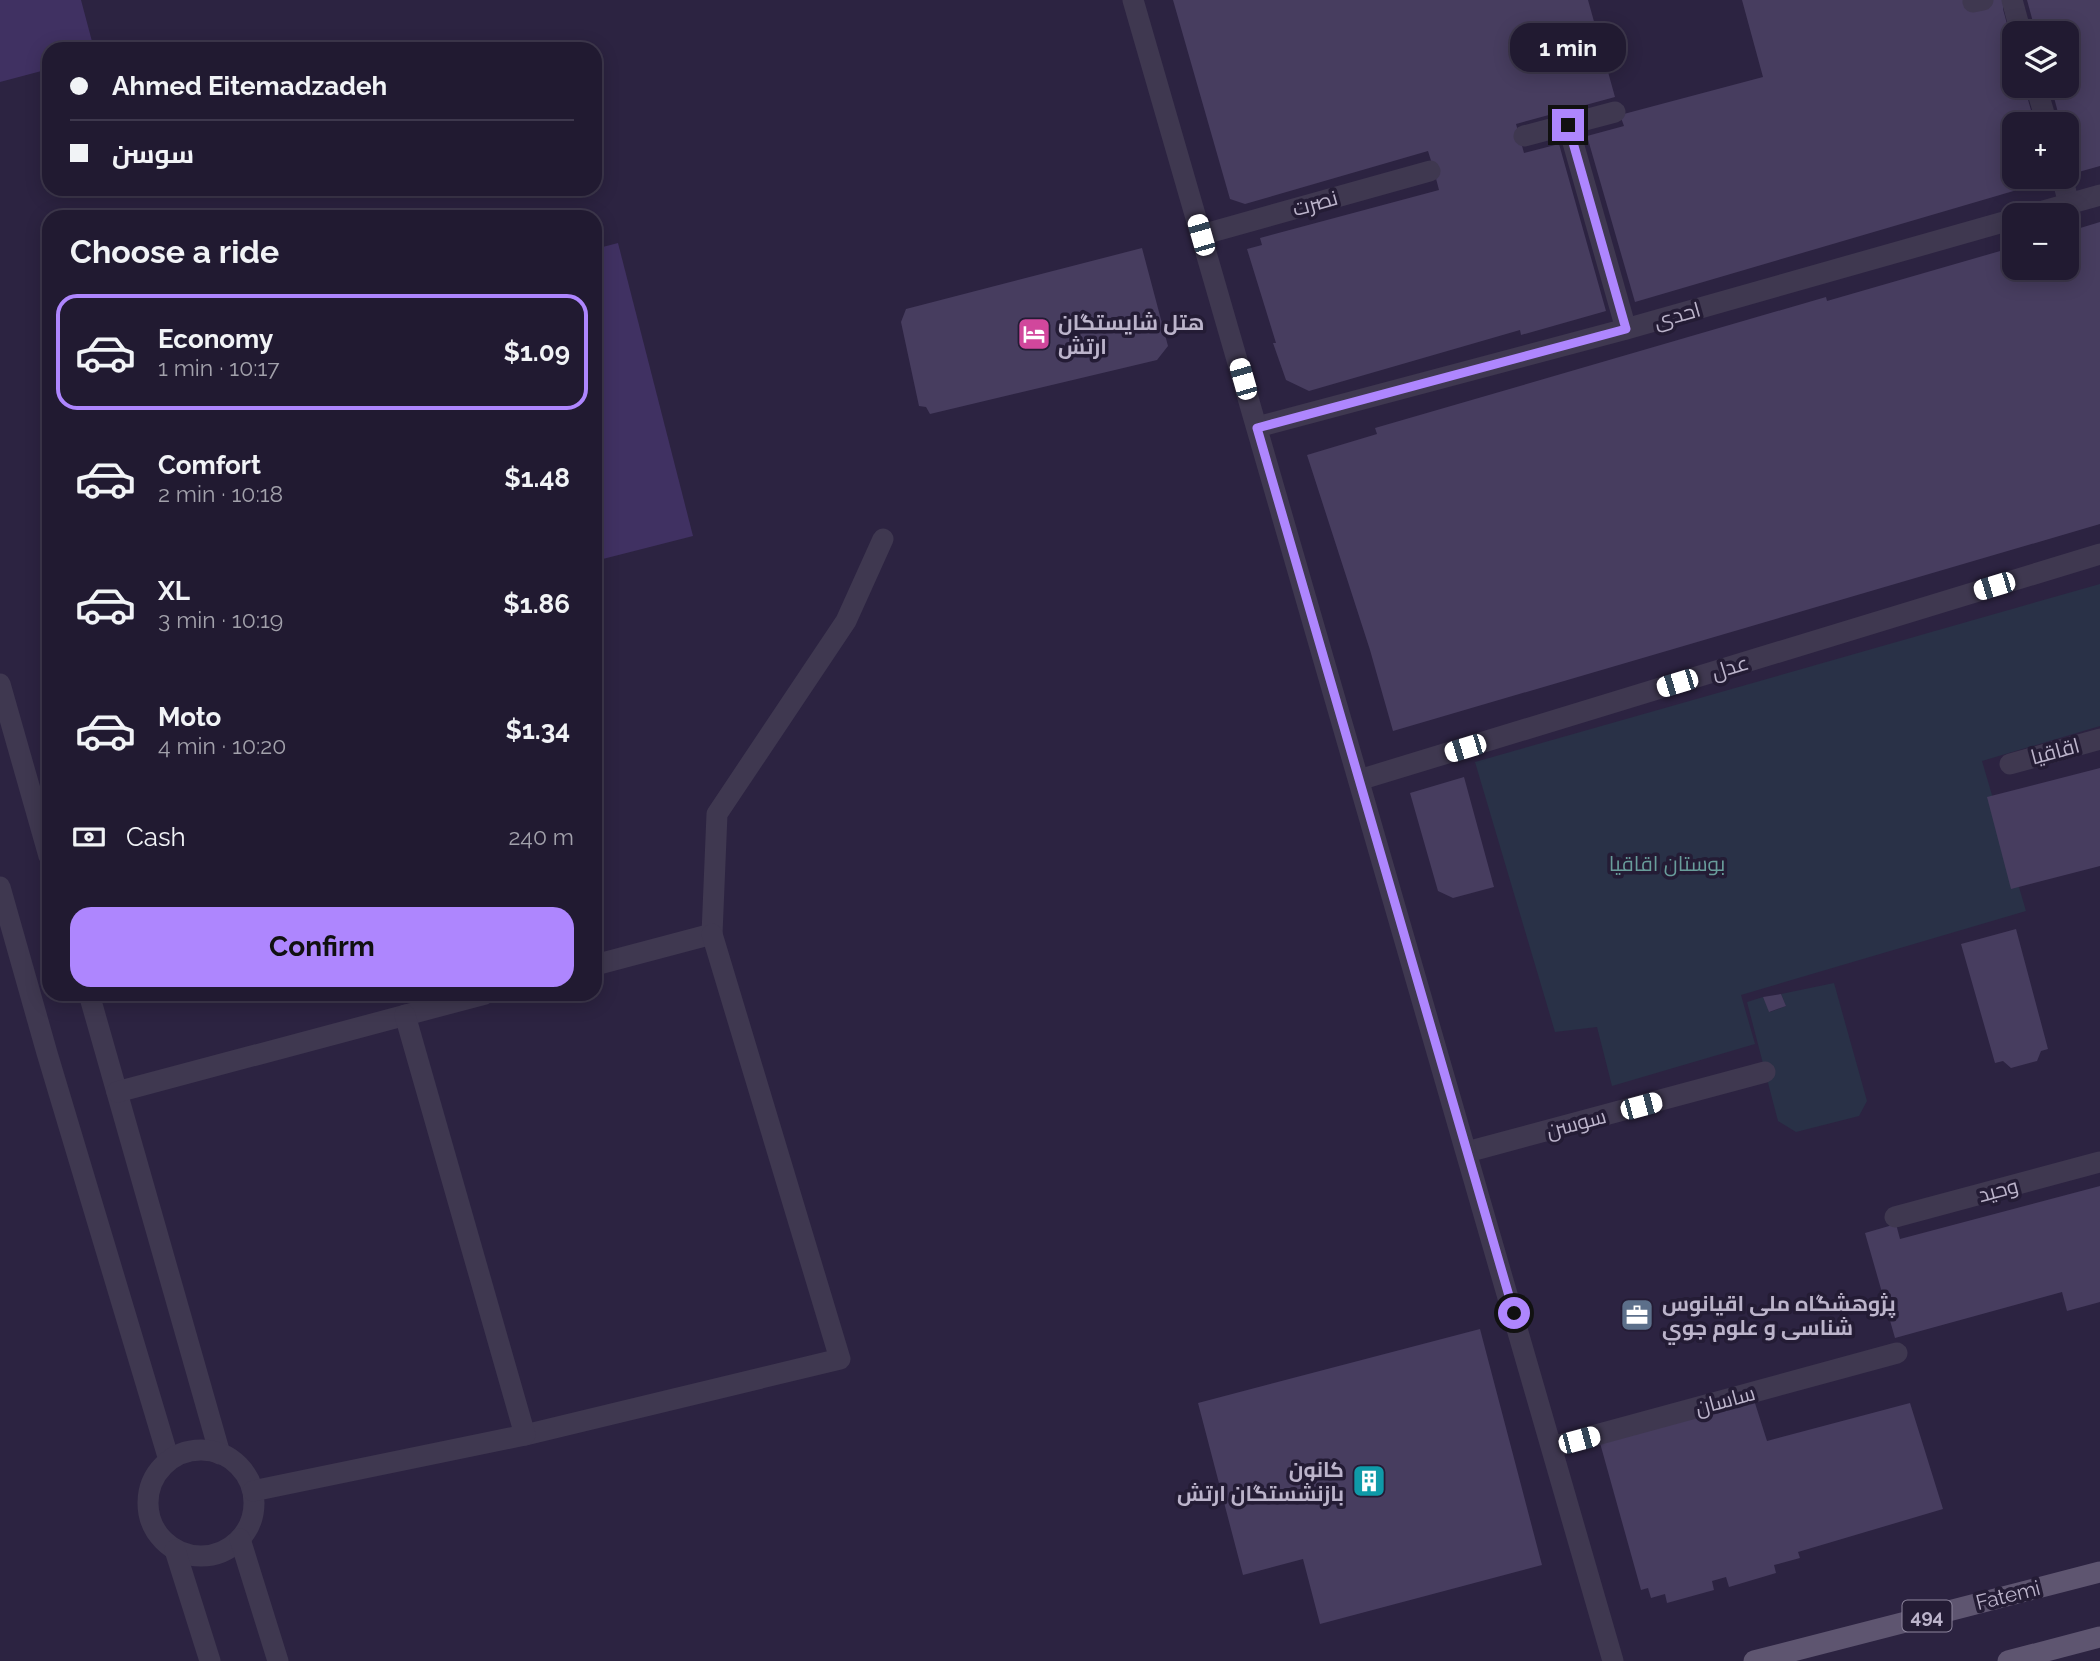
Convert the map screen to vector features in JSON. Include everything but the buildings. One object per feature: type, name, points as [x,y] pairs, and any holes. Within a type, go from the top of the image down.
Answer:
[{"type":"main road","name":"Fatemi","points":[[1754,1661],[2100,1572]]},
{"type":"main road","points":[[2008,1661],[2100,1637]]},
{"type":"street","points":[[1133,0],[1614,1661]]},
{"type":"street","points":[[2012,0],[2018,21]]},
{"type":"street","points":[[1524,136],[1615,112]]},
{"type":"street","points":[[1568,125],[1626,329]]},
{"type":"street","name":"نصرت","points":[[1201,235],[1430,171]]},
{"type":"street","points":[[2072,203],[2100,195]]},
{"type":"street","name":"احدی","points":[[1257,428],[1626,329],[2002,222]]},
{"type":"street","points":[[253,1491],[525,1435],[840,1359],[712,934],[716,814],[846,621],[883,539]]},
{"type":"street","name":"عدل","points":[[1359,780],[2100,554]]},
{"type":"street","points":[[0,684],[42,831]]},
{"type":"street","name":"اقاقیا","points":[[2010,764],[2100,739]]},
{"type":"street","points":[[0,887],[169,1460]]},
{"type":"street","points":[[602,963],[712,934]]},
{"type":"street","points":[[91,1001],[220,1454]]},
{"type":"street","points":[[117,1092],[458,1001]]},
{"type":"street","points":[[405,1015],[525,1435]]},
{"type":"street","name":"سوسن","points":[[1467,1152],[1765,1072]]},
{"type":"street","name":"وحید","points":[[1895,1217],[2100,1162]]},
{"type":"street","name":"ساسان","points":[[1552,1447],[1897,1353]]},
{"type":"street","points":[[203,1450],[220,1454],[235,1462],[246,1475],[253,1491],[254,1508],[250,1525],[240,1539],[227,1550],[210,1556],[192,1556],[175,1550],[161,1539],[151,1524],[147,1507],[149,1489],[157,1472],[169,1460],[185,1452],[203,1450]]},
{"type":"street","points":[[240,1539],[278,1661]]},
{"type":"street","points":[[175,1550],[210,1661]]},
{"type":"green space","name":"بوستان اقاقیا","points":[[2100,584],[2100,726],[1982,761],[2026,911],[1741,995],[1755,1044],[1612,1086],[1597,1027],[1555,1032],[1475,762]]},
{"type":"green space","points":[[1834,983],[1867,1101],[1859,1116],[1796,1132],[1778,1121],[1747,1002],[1763,997],[1770,1012],[1786,1006],[1781,994]]},
{"type":"shaded area","points":[[0,0],[81,0],[92,42],[42,42],[42,71],[0,82]]},
{"type":"shaded area","points":[[618,243],[693,536],[602,559],[602,247]]},
{"type":"place","name":"هتل شایستگان ارتش","points":[[1034,334]]},
{"type":"place","name":"پژوهشگاه ملی اقیانوس شناسی و علوم جوي","points":[[1637,1315]]},
{"type":"place","name":"کانون بازنشستگان ارتش","points":[[1369,1481]]},
{"type":"route","points":[[1514,1313],[1257,428],[1626,329],[1568,125]]}]
